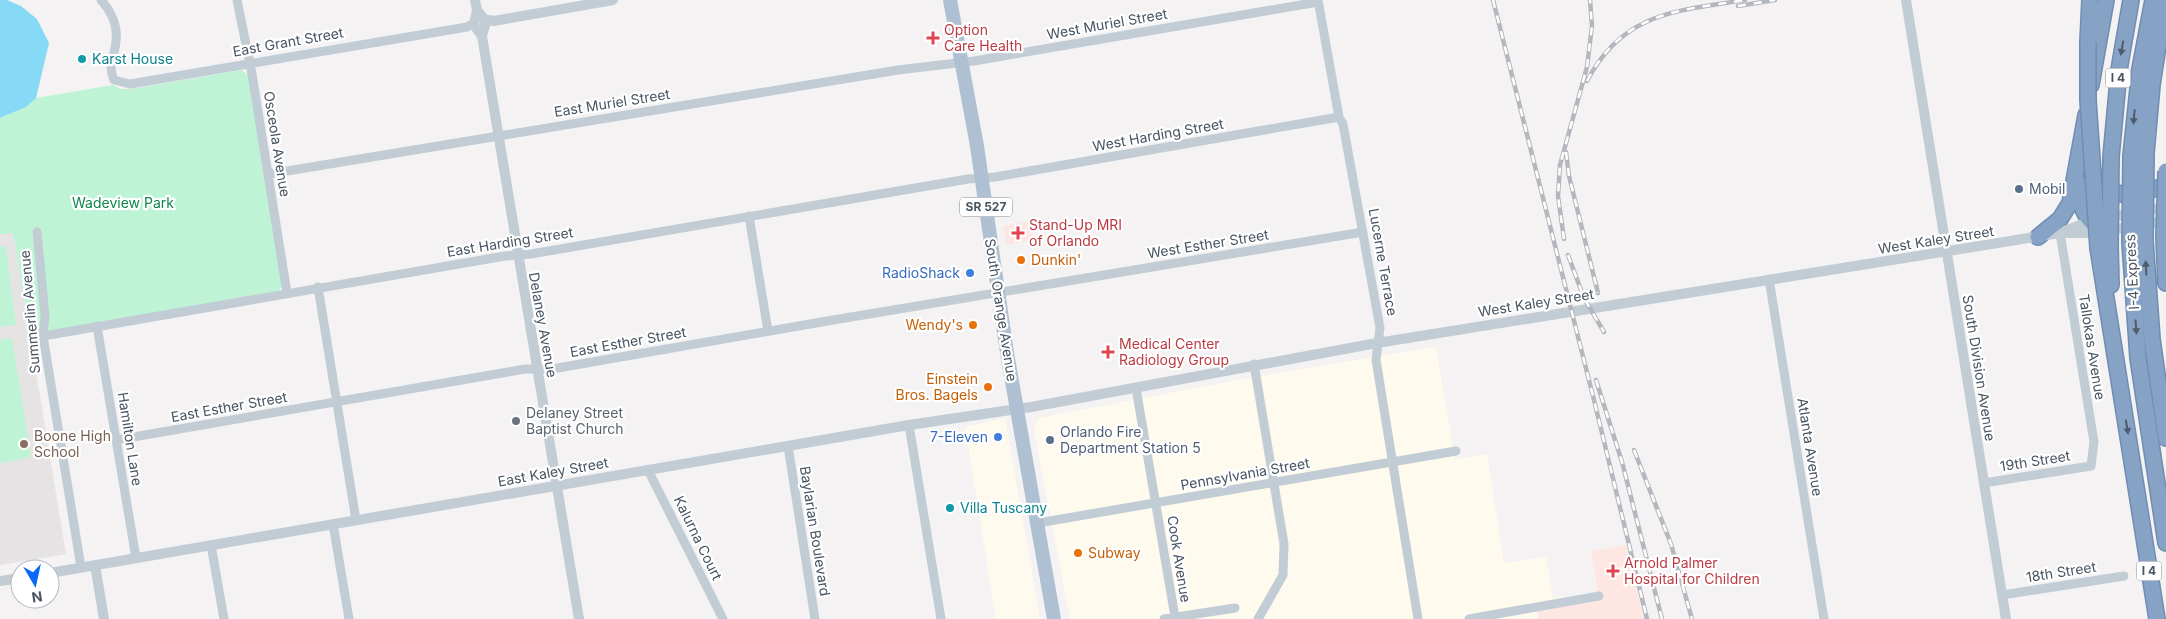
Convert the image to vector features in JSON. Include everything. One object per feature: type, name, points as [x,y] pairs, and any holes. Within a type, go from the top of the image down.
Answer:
[{"type":"highway","points":[[2090,0],[2096,89],[2080,192],[2081,204],[2090,221],[2098,227],[2112,230]]},
{"type":"highway","name":"I 4","points":[[2131,0],[2118,70],[2104,247],[2120,379],[2157,619]]},
{"type":"highway","name":"I-4 Express","points":[[2153,0],[2140,69],[2137,242],[2138,358],[2166,543]]},
{"type":"highway","name":"I-4 Express","points":[[2139,154],[2165,0]]},
{"type":"highway","points":[[2038,237],[2060,219],[2070,203],[2093,47],[2106,1]]},
{"type":"highway","points":[[2093,47],[2088,100],[2104,247]]},
{"type":"highway","points":[[2166,171],[2164,237],[2166,283]]},
{"type":"highway","points":[[2084,174],[2088,186],[2095,193],[2106,196],[2166,187]]},
{"type":"highway","points":[[2150,224],[2166,220]]},
{"type":"highway","name":"I-4 Express","points":[[2137,242],[2166,438]]},
{"type":"main road","name":"South Orange Avenue","points":[[950,0],[982,178],[998,293],[1054,619]]},
{"type":"street","name":"East Grant Street","points":[[101,0],[111,14],[116,33],[116,42],[110,67],[114,80],[130,84],[613,0]]},
{"type":"street","name":"Osceola Avenue","points":[[237,0],[288,292]]},
{"type":"street","name":"South Division Avenue","points":[[1906,0],[2006,619]]},
{"type":"street","name":"West Muriel Street","points":[[960,62],[1318,1]]},
{"type":"street","name":"Lucerne Terrace","points":[[1318,1],[1380,328],[1376,360],[1418,619]]},
{"type":"street","name":"Delaney Avenue","points":[[479,22],[578,619]]},
{"type":"street","name":"East Muriel Street","points":[[268,174],[898,70],[960,62]]},
{"type":"street","name":"West Harding Street","points":[[982,178],[1339,117]]},
{"type":"street","name":"East Harding Street","points":[[43,336],[288,292],[982,178]]},
{"type":"street","name":"West Kaley Street","points":[[2060,233],[2090,221],[2166,207]]},
{"type":"street","points":[[749,216],[768,331]]},
{"type":"street","name":"West Kaley Street","points":[[1017,409],[1136,388],[1254,364],[1768,279],[1946,253],[2060,233],[2092,233],[2150,224]]},
{"type":"street","name":"Summerlin Avenue","points":[[37,232],[45,316],[43,336],[81,567]]},
{"type":"street","name":"West Esther Street","points":[[998,293],[1363,232]]},
{"type":"street","name":"Tallokas Avenue","points":[[2060,233],[2094,442],[2091,466]]},
{"type":"street","name":"Atlanta Avenue","points":[[1768,279],[1824,619]]},
{"type":"street","points":[[318,287],[356,520]]},
{"type":"street","name":"East Esther Street","points":[[116,440],[525,369],[552,369],[998,293]]},
{"type":"street","name":"Hamilton Lane","points":[[97,326],[136,558]]},
{"type":"street","points":[[1254,364],[1284,544],[1283,575],[1258,619]]},
{"type":"street","name":"Cook Avenue","points":[[1136,388],[1175,617]]},
{"type":"street","name":"East Kaley Street","points":[[81,567],[909,425],[1017,409]]},
{"type":"street","points":[[909,425],[941,619]]},
{"type":"street","name":"Baylarian Boulevard","points":[[788,446],[815,619]]},
{"type":"street","name":"Pennsylvania Street","points":[[1038,523],[1456,451]]},
{"type":"street","name":"19th Street","points":[[1984,484],[2091,466]]},
{"type":"street","name":"Kalurna Court","points":[[648,470],[723,619]]},
{"type":"street","points":[[333,524],[349,619]]},
{"type":"street","points":[[211,545],[224,619]]},
{"type":"street","points":[[95,565],[104,619]]},
{"type":"street","points":[[60,571],[81,567]]},
{"type":"street","name":"18th Street","points":[[2002,595],[2124,576]]},
{"type":"street","points":[[1469,619],[1599,596]]},
{"type":"street","points":[[1164,619],[1235,608]]},
{"type":"shaded area","name":"Stand-Up MRI of Orlando","points":[[1030,221],[1033,240],[1006,245],[1003,226]]},
{"type":"shaded area","name":"Boone High School","points":[[13,232],[66,554],[36,559],[10,559],[10,563],[0,565],[0,234]]},
{"type":"shaded area","points":[[1436,347],[1455,459],[1487,454],[1504,563],[1546,557],[1553,598],[1597,592],[1591,551],[1626,545],[1644,619],[1070,619],[1034,430],[1039,418],[1248,378]]},
{"type":"shaded area","points":[[1005,418],[1040,619],[996,619],[965,427]]},
{"type":"shaded area","name":"Arnold Palmer Hospital for Children","points":[[1626,545],[1644,619],[1539,619],[1537,611],[1599,601],[1591,551]]},
{"type":"green space","name":"Wadeview Park","points":[[242,70],[249,76],[283,286],[278,291],[30,334],[13,233],[0,234],[0,118],[26,107],[36,98],[113,85],[121,89],[130,89]]},
{"type":"green space","points":[[0,245],[6,248],[16,325],[0,327]]},
{"type":"green space","points":[[12,338],[31,457],[0,463],[0,340]]},
{"type":"water","points":[[0,0],[7,0],[21,6],[37,19],[49,43],[36,98],[26,107],[0,118]]},
{"type":"railway","points":[[1493,0],[1647,619]]},
{"type":"railway","points":[[1564,239],[1558,196],[1560,165],[1587,67],[1592,26],[1590,0]]},
{"type":"railway","points":[[1587,81],[1601,58],[1617,41],[1635,28],[1674,12],[1745,0]]},
{"type":"railway","points":[[1738,6],[1775,0]]},
{"type":"railway","points":[[1566,152],[1569,176],[1598,293]]},
{"type":"railway","points":[[1568,255],[1584,298],[1604,332]]},
{"type":"railway","points":[[1596,380],[1622,462],[1662,619]]},
{"type":"railway","points":[[1634,450],[1671,544],[1692,619]]},
{"type":"place","name":"Option Care Health","points":[[933,38]]},
{"type":"place","name":"Karst House","points":[[82,59]]},
{"type":"place","name":"Mobil","points":[[2019,189]]},
{"type":"place","name":"Stand-Up MRI of Orlando","points":[[1018,233]]},
{"type":"place","name":"Dunkin'","points":[[1021,260]]},
{"type":"place","name":"RadioShack","points":[[970,273]]},
{"type":"place","name":"Wendy's","points":[[973,325]]},
{"type":"place","name":"Medical Center Radiology Group","points":[[1108,352]]},
{"type":"place","name":"Einstein Bros. Bagels","points":[[988,387]]},
{"type":"place","name":"Delaney Street Baptist Church","points":[[516,421]]},
{"type":"place","name":"7-Eleven","points":[[998,437]]},
{"type":"place","name":"Orlando Fire Department Station 5","points":[[1050,440]]},
{"type":"place","name":"Boone High School","points":[[24,444]]},
{"type":"place","name":"Villa Tuscany","points":[[950,508]]},
{"type":"place","name":"Subway","points":[[1078,553]]},
{"type":"place","name":"Arnold Palmer Hospital for Children","points":[[1613,571]]}]
